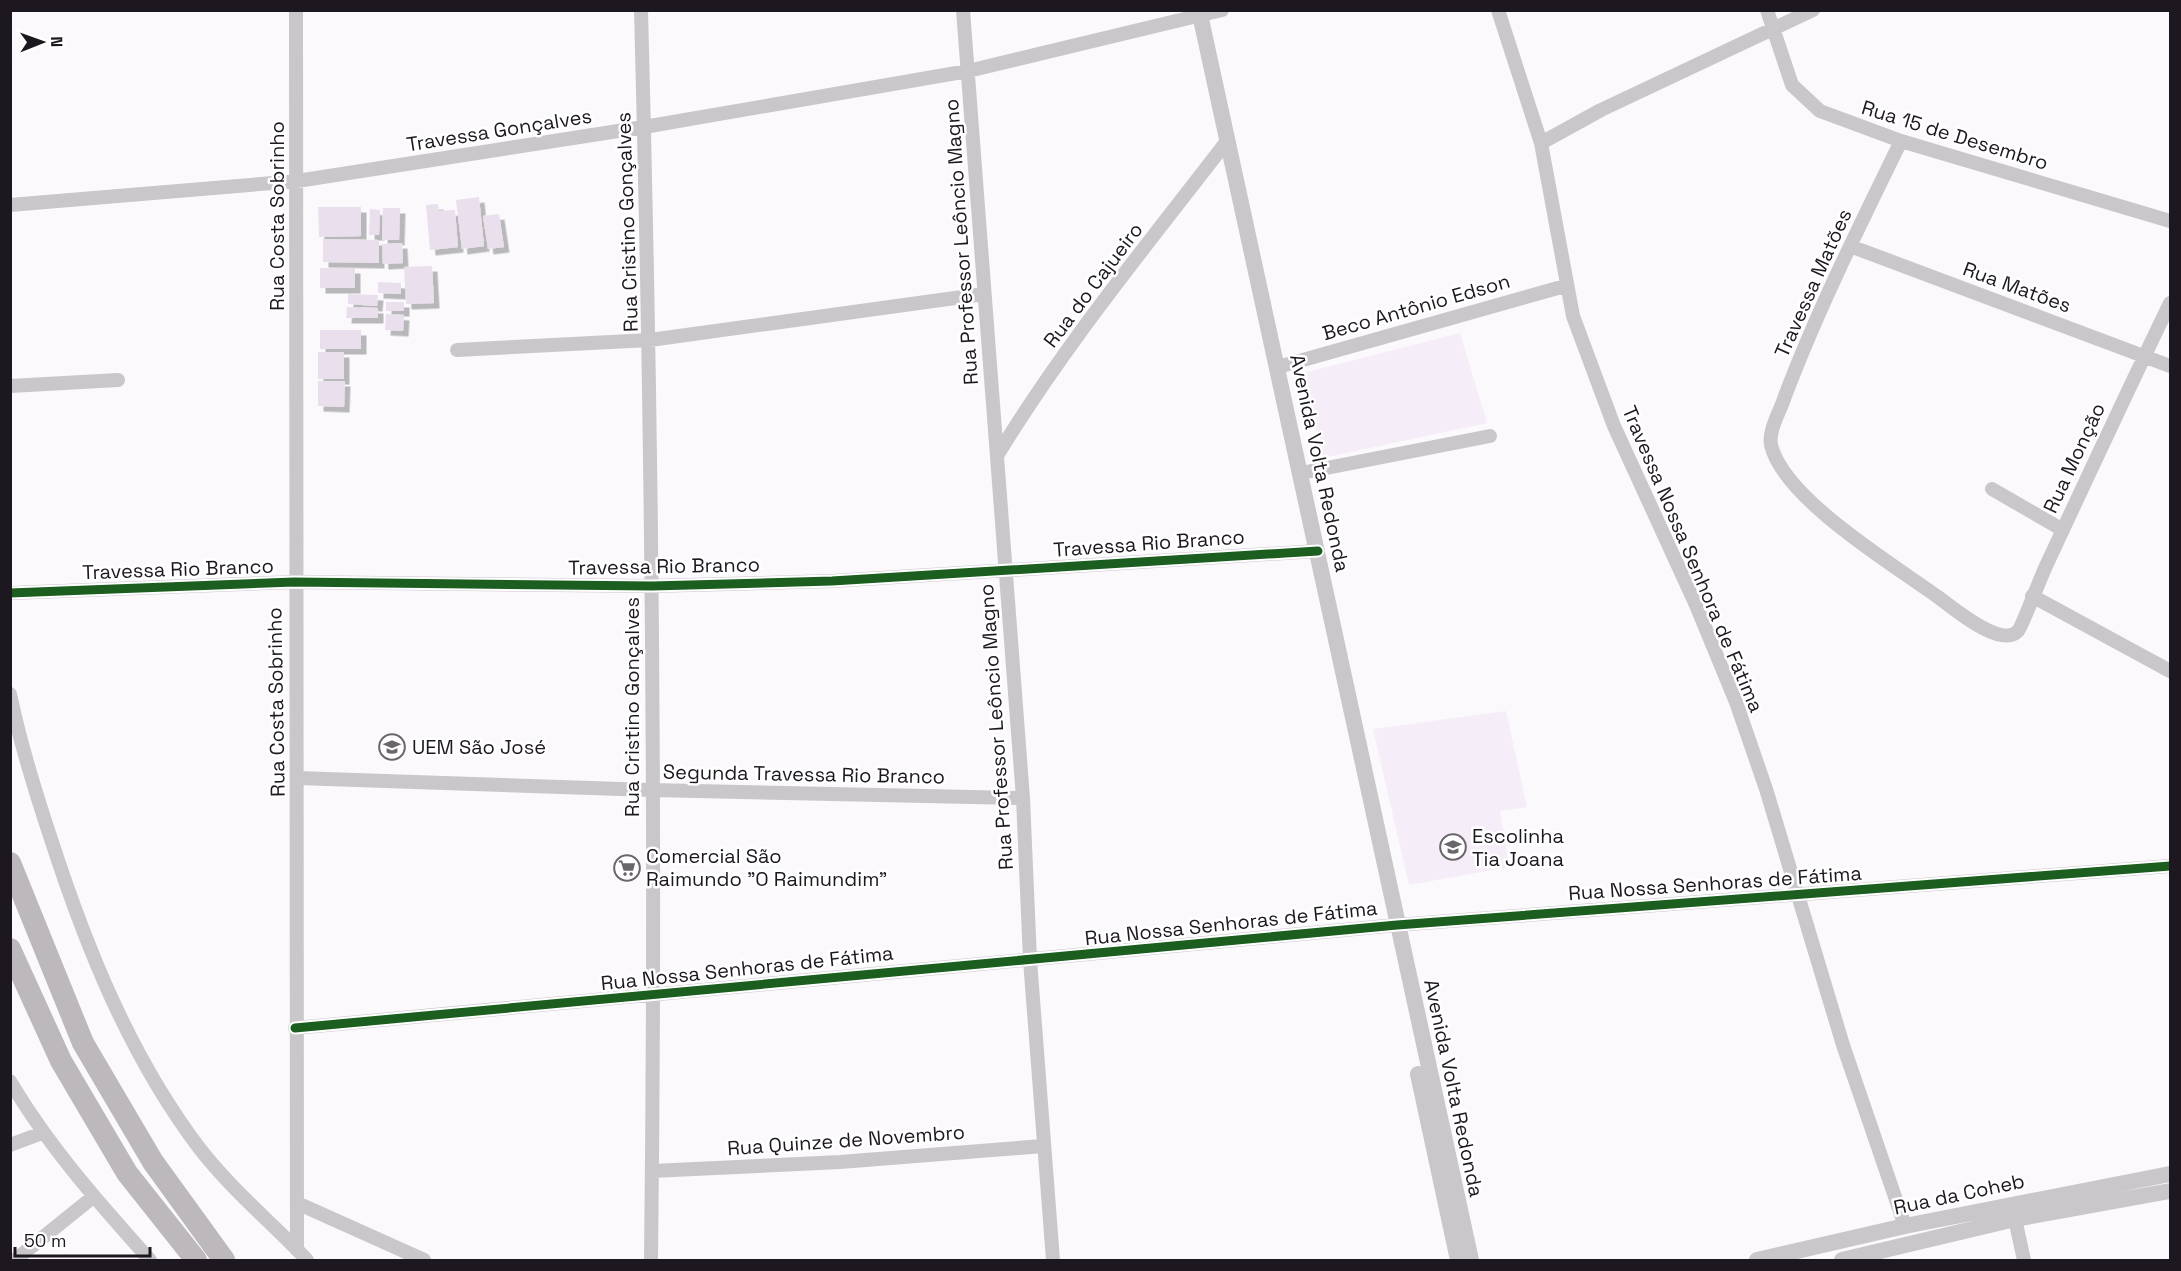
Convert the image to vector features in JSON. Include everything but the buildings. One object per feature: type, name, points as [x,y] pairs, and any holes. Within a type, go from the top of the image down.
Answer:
[{"type":"highway","points":[[10,863],[83,1043],[153,1162],[224,1260]]},
{"type":"highway","points":[[10,949],[61,1061],[127,1173],[196,1260]]},
{"type":"street","name":"Rua Costa Sobrinho","points":[[296,10],[294,582],[297,778],[295,1028],[297,1250]]},
{"type":"street","name":"Rua Cristino Gonçalves","points":[[641,10],[650,340],[652,586],[651,1260]]},
{"type":"street","name":"Rua Professor Leôncio Magno","points":[[963,10],[1023,798],[1030,960],[1053,1260]]},
{"type":"street","name":"Travessa Gonçalves","points":[[10,205],[297,181],[644,127],[968,71],[1222,10]]},
{"type":"street","name":"Travessa Nossa Senhora de Fátima","points":[[1498,10],[1542,143],[1565,286],[1573,316],[1596,383],[1696,605],[1736,702],[1766,789],[1843,1045],[1905,1226]]},
{"type":"street","name":"Rua 15 de Desembro","points":[[1767,10],[1772,32],[1792,85],[1805,100],[1820,111],[1901,141],[2170,221]]},
{"type":"street","points":[[1542,143],[1651,86],[1772,32],[1813,10]]},
{"type":"street","name":"Avenida Volta Redonda","points":[[1199,14],[1278,367],[1396,925],[1471,1260]]},
{"type":"street","name":"Rua do Cajueiro","points":[[998,456],[1022,415],[1094,314],[1227,141]]},
{"type":"street","name":"Travessa Matões","points":[[1901,141],[1850,246],[1803,351],[1774,427],[1771,445],[1778,461],[1794,484],[1837,523],[1985,630],[2007,635],[2018,632]]},
{"type":"street","name":"Rua Matões","points":[[1850,246],[2170,366]]},
{"type":"street","name":"Beco Antônio Edson","points":[[1278,367],[1565,286]]},
{"type":"street","points":[[457,350],[650,340],[984,294]]},
{"type":"street","name":"Rua Monção","points":[[2018,632],[2032,596],[2170,303]]},
{"type":"street","points":[[10,386],[118,380]]},
{"type":"street","points":[[1301,473],[1490,436]]},
{"type":"street","points":[[1992,489],[2063,530]]},
{"type":"street","name":"Travessa Rio Branco","points":[[10,593],[294,582],[652,586],[1004,572],[1318,551]]},
{"type":"street","points":[[2032,596],[2170,671]]},
{"type":"street","points":[[10,694],[39,803],[64,879],[84,933],[127,1032],[200,1148],[227,1181],[307,1260]]},
{"type":"street","name":"Segunda Travessa Rio Branco","points":[[297,778],[651,790],[1023,798]]},
{"type":"street","name":"Rua Nossa Senhoras de Fátima","points":[[295,1028],[1396,925],[2170,866]]},
{"type":"street","name":"Avenida Volta Redonda","points":[[1396,925],[1414,1053],[1458,1260]]},
{"type":"street","points":[[10,1081],[42,1133],[93,1197],[150,1260]]},
{"type":"street","points":[[10,1144],[42,1133]]},
{"type":"street","name":"Rua Quinze de Novembro","points":[[652,1170],[840,1162],[1043,1146]]},
{"type":"street","name":"Rua da Coheb","points":[[1757,1260],[1905,1226],[2170,1174]]},
{"type":"street","name":"Rua da Coheb","points":[[1842,1260],[2015,1219],[2170,1194]]},
{"type":"street","points":[[15,1260],[93,1197]]},
{"type":"street","points":[[297,1203],[424,1260]]},
{"type":"street","points":[[2015,1219],[2024,1260]]},
{"type":"shaded area","points":[[1460,333],[1487,423],[1323,458],[1303,373]]},
{"type":"shaded area","points":[[1506,711],[1527,807],[1500,811],[1509,867],[1409,885],[1373,729]]},
{"type":"cycle path","points":[[10,593],[294,582],[652,586],[832,581],[1318,551]]},
{"type":"cycle path","points":[[295,1028],[1397,925],[2170,866]]},
{"type":"place","name":"UEM São José","points":[[392,747]]},
{"type":"place","name":"Escolinha Tia Joana","points":[[1453,847]]},
{"type":"place","name":"Comercial São Raimundo \"O Raimundim\"","points":[[627,868]]}]
